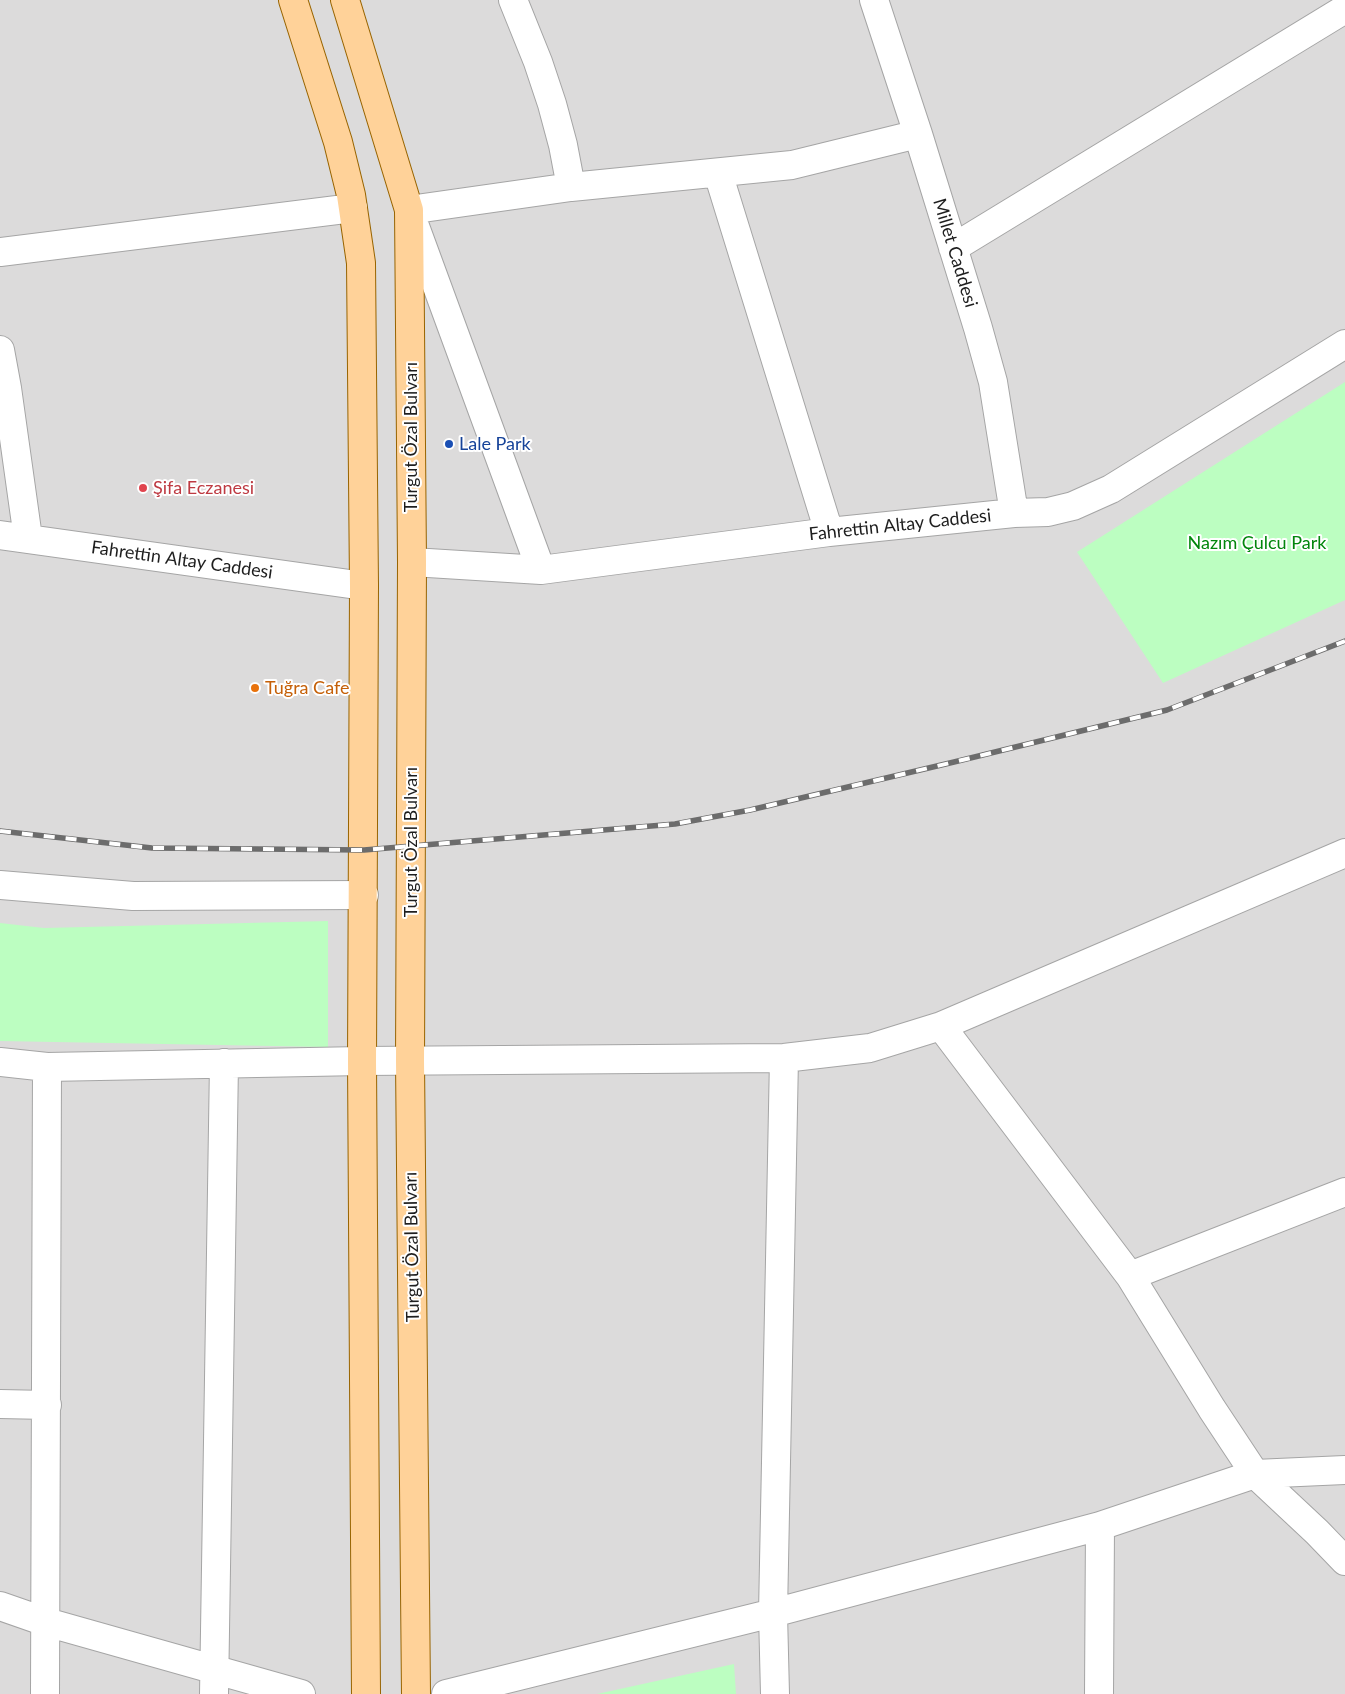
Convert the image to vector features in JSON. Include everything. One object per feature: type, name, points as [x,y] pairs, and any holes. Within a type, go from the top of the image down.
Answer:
[{"type":"main road","points":[[293,0],[338,142],[353,208],[361,264],[364,586],[362,1061],[366,1694]]},
{"type":"main road","name":"Turgut Özal Bulvarı","points":[[346,0],[409,210],[412,562],[410,1061],[416,1694]]},
{"type":"street","points":[[512,0],[538,62],[552,104],[571,187]]},
{"type":"street","name":"Millet Caddesi","points":[[874,0],[954,248],[993,382],[1014,513]]},
{"type":"street","points":[[954,248],[1345,9]]},
{"type":"street","points":[[540,570],[409,210],[571,187],[792,165],[918,134]]},
{"type":"street","points":[[718,172],[829,532]]},
{"type":"street","points":[[0,252],[353,208]]},
{"type":"street","name":"Fahrettin Altay Caddesi","points":[[412,562],[540,570],[829,532],[1014,513],[1048,512],[1073,506],[1111,489],[1345,344]]},
{"type":"street","points":[[0,350],[28,538]]},
{"type":"street","name":"Fahrettin Altay Caddesi","points":[[0,535],[364,586]]},
{"type":"street","points":[[0,1062],[48,1067],[362,1061],[784,1058],[870,1048],[941,1026],[1345,853]]},
{"type":"street","points":[[0,885],[133,896],[364,895]]},
{"type":"street","points":[[941,1026],[1130,1276],[1212,1409],[1255,1474],[1345,1561]]},
{"type":"street","points":[[775,1694],[773,1612],[784,1058]]},
{"type":"street","points":[[214,1682],[224,1063]]},
{"type":"street","points":[[45,1694],[48,1067]]},
{"type":"street","points":[[1130,1276],[1345,1192]]},
{"type":"street","points":[[0,1404],[47,1405]]},
{"type":"street","points":[[446,1694],[773,1612],[1100,1526],[1255,1474],[1345,1470]]},
{"type":"street","points":[[1099,1694],[1100,1526]]},
{"type":"street","points":[[0,1606],[214,1682],[301,1694]]},
{"type":"shaded area","points":[[0,0],[1345,0],[1345,1694],[0,1694]]},
{"type":"green space","name":"Nazım Çulcu Park","points":[[1345,382],[1345,600],[1163,683],[1077,552]]},
{"type":"green space","points":[[328,921],[328,1047],[0,1041],[0,923],[44,928]]},
{"type":"green space","points":[[734,1664],[736,1694],[597,1694]]},
{"type":"railway","points":[[0,831],[152,848],[364,850],[675,824],[750,810],[1167,710],[1345,641]]},
{"type":"place","name":"Lale Park","points":[[449,444]]},
{"type":"place","name":"Şifa Eczanesi","points":[[143,488]]},
{"type":"place","name":"Tuğra Cafe","points":[[255,688]]}]
